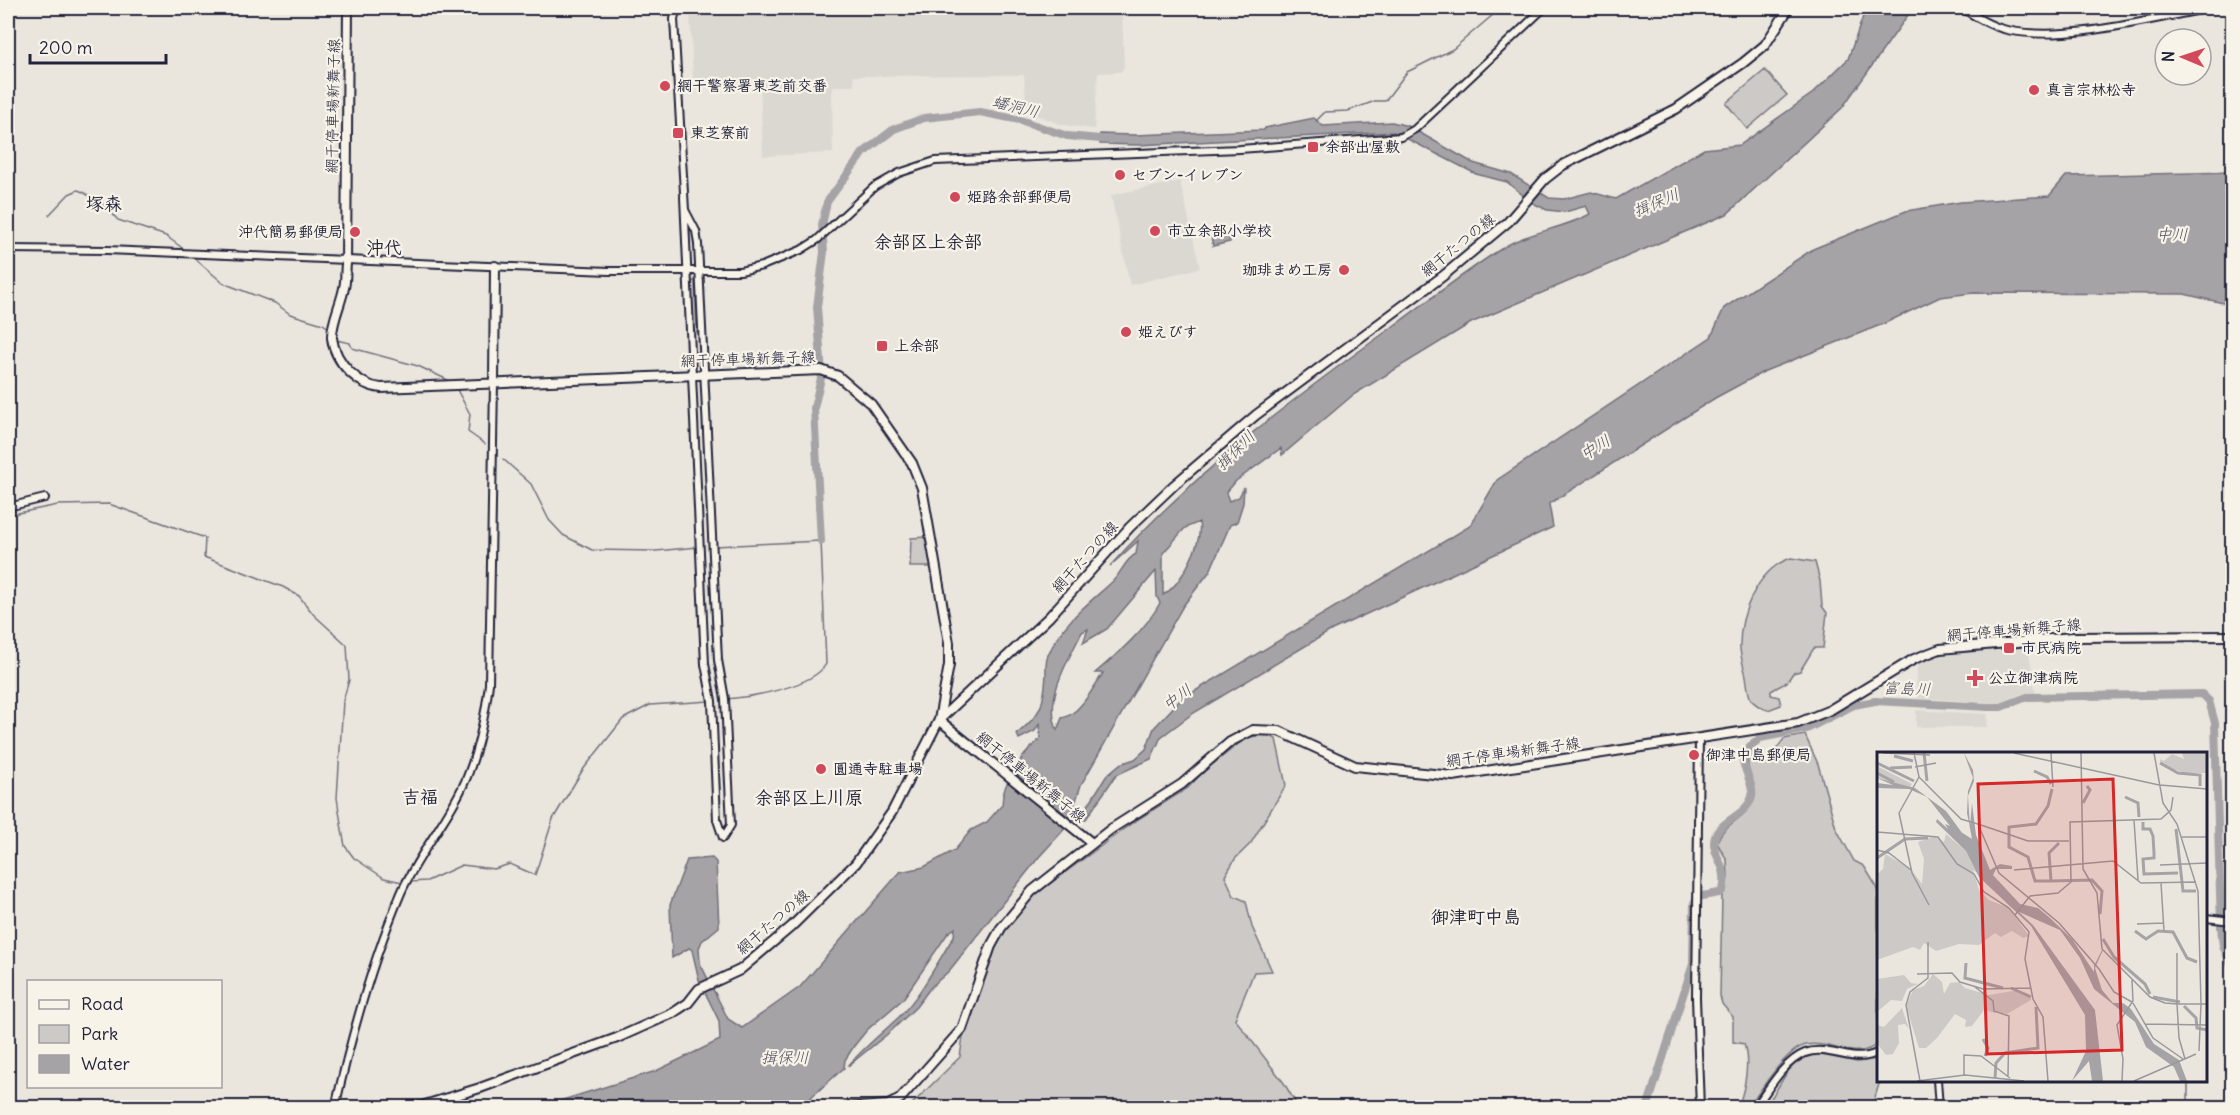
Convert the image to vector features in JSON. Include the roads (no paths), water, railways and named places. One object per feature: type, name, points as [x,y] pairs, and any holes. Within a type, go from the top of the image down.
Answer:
[{"type":"main road","name":"網干停車場新舞子線","points":[[348,8],[345,285],[332,338],[341,358],[357,380],[366,386],[381,388],[823,370],[852,387],[884,419],[912,463],[922,488],[949,643],[949,665],[941,722],[1090,841],[1182,784],[1230,742],[1253,730],[1278,731],[1355,766],[1445,776],[1811,719],[1914,659],[1940,649],[2073,637],[2232,636]]},
{"type":"main road","name":"網干たつの線","points":[[415,1107],[480,1088],[617,1038],[673,1013],[688,1003],[699,989],[740,970],[791,927],[856,863],[892,812],[941,722],[1049,617],[1130,527],[1210,453],[1344,348],[1443,276],[1508,222],[1545,179],[1563,165],[1676,109],[1743,63],[1765,45],[1789,8]]},
{"type":"main road","points":[[495,266],[495,382]]},
{"type":"main road","points":[[843,1107],[888,1105],[900,1099],[965,1023],[987,954],[1002,928],[1039,885],[1090,841]]},
{"type":"street","points":[[677,8],[674,19],[693,375],[705,664],[713,713],[717,820],[723,838],[731,825],[725,699],[718,660],[700,272],[696,231],[685,210],[684,197]]},
{"type":"street","points":[[8,249],[688,272],[751,269],[793,254],[817,240],[874,187],[899,173],[934,161],[1240,149],[1395,138],[1415,129],[1544,8]]},
{"type":"street","points":[[1962,8],[1985,22],[2005,29],[2034,34],[2098,28],[2213,8]]},
{"type":"street","points":[[335,1107],[354,1030],[400,895],[420,855],[467,778],[485,718],[489,684],[495,382]]},
{"type":"street","points":[[8,507],[45,498]]},
{"type":"street","points":[[1699,738],[1696,1013],[1700,1107]]},
{"type":"street","points":[[2207,918],[2232,921]]},
{"type":"street","points":[[1755,1107],[1789,1065],[1806,1053],[1827,1051],[1860,1058],[1877,1052]]},
{"type":"street","points":[[1937,1082],[1939,1107]]},
{"type":"water","points":[[1866,8],[1913,8],[1842,108],[1727,214],[1471,323],[1353,395],[1282,455],[1281,448],[1236,481],[1226,493],[1229,501],[1239,497],[1244,487],[1243,503],[1237,522],[1230,525],[1210,571],[1183,606],[1081,785],[1070,819],[1076,819],[1082,815],[1107,775],[1120,764],[1135,759],[1146,749],[1154,728],[1180,700],[1470,526],[1497,480],[1711,337],[1724,308],[1813,249],[1906,211],[1961,202],[2049,196],[2066,176],[2232,172],[2232,303],[2184,294],[1973,293],[1940,297],[1883,324],[1765,371],[1715,398],[1549,504],[1553,527],[1332,630],[1192,714],[1161,737],[1151,759],[1116,775],[1086,819],[1070,823],[1039,857],[949,971],[931,987],[916,1007],[890,1032],[848,1066],[899,1017],[914,999],[954,936],[955,928],[948,933],[903,999],[867,1030],[845,1060],[844,1068],[808,1100],[811,1104],[807,1107],[537,1108],[656,1071],[720,1040],[719,1021],[699,980],[692,950],[689,948],[672,958],[670,905],[687,860],[712,858],[716,862],[719,927],[702,941],[699,948],[700,963],[728,1019],[742,1028],[800,987],[900,872],[924,867],[955,850],[971,830],[987,822],[1002,805],[1006,787],[1015,769],[1040,739],[1039,724],[1035,731],[1019,739],[1017,734],[1040,709],[1044,694],[1047,658],[1055,642],[1069,623],[1112,582],[1129,559],[1136,554],[1138,541],[1110,566],[1174,501],[1280,411],[1473,268],[1511,243],[1590,214],[1586,206],[1565,212],[1547,210],[1531,202],[1507,182],[1476,174],[1394,132],[1138,145],[1100,144],[1100,134],[1134,135],[1264,130],[1314,118],[1323,126],[1392,122],[1408,126],[1473,163],[1511,174],[1549,198],[1564,199],[1591,192],[1616,199],[1704,149],[1740,145],[1813,93],[1848,59]],"holes":[[[1199,522],[1198,541],[1189,563],[1177,582],[1163,595],[1163,553],[1185,528]],[[1156,571],[1157,597],[1160,603],[1154,613],[1131,641],[1095,673],[1103,673],[1080,706],[1062,718],[1057,730],[1053,705],[1059,680],[1082,632],[1088,629],[1083,643],[1107,629]]]},
{"type":"water","points":[[1228,234],[1230,242],[1213,246],[1211,237]]},
{"type":"waterway","points":[[1316,121],[1325,112],[1348,111],[1375,101],[1385,101],[1407,72],[1453,49],[1501,8]]},
{"type":"waterway","name":"蟠洞川","points":[[821,541],[814,408],[822,374],[817,307],[824,252],[822,225],[827,202],[863,153],[894,129],[924,118],[980,112],[1020,120],[1067,136],[1111,140]]},
{"type":"waterway","points":[[49,215],[69,194],[78,190],[103,204],[118,220],[166,236],[185,250]]},
{"type":"waterway","points":[[193,257],[223,283],[275,303],[290,314],[323,324],[330,329]]},
{"type":"waterway","points":[[336,340],[350,343],[352,348],[418,366],[450,381]]},
{"type":"waterway","points":[[456,388],[470,414],[468,432],[485,444]]},
{"type":"waterway","points":[[503,459],[531,484],[549,520],[563,535],[592,550],[656,551],[698,547]]},
{"type":"waterway","points":[[8,515],[58,505],[109,504],[205,538],[204,557],[283,587],[299,596],[314,615],[347,645],[349,680],[343,701],[337,798],[345,846],[354,858],[384,878],[402,882]]},
{"type":"waterway","points":[[715,546],[821,541],[826,664],[819,672],[795,685],[751,696],[727,699]]},
{"type":"waterway","name":"富島川","points":[[1647,1108],[1693,964],[1694,903],[1697,897],[1719,893],[1723,890],[1723,868],[1714,848],[1716,835],[1725,824],[1744,810],[1752,797],[1752,788],[1743,761],[1749,748],[1760,738],[1807,729],[1854,705],[1875,701],[2001,707],[2027,697],[2202,694],[2209,701],[2215,723],[2221,927],[2223,946],[2232,967]]},
{"type":"waterway","points":[[410,882],[427,881],[462,865],[494,869],[510,864],[535,875],[553,819],[582,771],[623,719],[650,705],[710,701]]},
{"type":"waterway","points":[[2188,1082],[2188,1108]]},
{"type":"place","name":"網干警察署東芝前交番","points":[[665,86]]},
{"type":"place","name":"真言宗林松寺","points":[[2034,90]]},
{"type":"place","name":"東芝寮前","points":[[678,133]]},
{"type":"place","name":"余部出屋敷","points":[[1313,147]]},
{"type":"place","name":"セブン-イレブン","points":[[1120,175]]},
{"type":"place","name":"姫路余部郵便局","points":[[955,197]]},
{"type":"place","name":"市立余部小学校","points":[[1155,231]]},
{"type":"place","name":"沖代簡易郵便局","points":[[355,232]]},
{"type":"place","name":"珈琲まめ工房","points":[[1344,270]]},
{"type":"place","name":"姫えびす","points":[[1126,332]]},
{"type":"place","name":"上余部","points":[[882,346]]},
{"type":"place","name":"市民病院","points":[[2009,648]]},
{"type":"place","name":"公立御津病院","points":[[1975,678]]},
{"type":"place","name":"御津中島郵便局","points":[[1694,755]]},
{"type":"place","name":"圓通寺駐車場","points":[[821,769]]},
{"type":"district","name":"塚森","points":[[104,204]]},
{"type":"district","name":"余部区上余部","points":[[928,242]]},
{"type":"district","name":"沖代","points":[[384,248]]},
{"type":"district","name":"吉福","points":[[420,797]]},
{"type":"district","name":"余部区上川原","points":[[809,798]]},
{"type":"district","name":"御津町中島","points":[[1476,917]]},
{"type":"water label","name":"揖保川","points":[[1656,202]]},
{"type":"water label","name":"中川","points":[[2172,234]]},
{"type":"water label","name":"中川","points":[[1595,447]]},
{"type":"water label","name":"揖保川","points":[[1235,450]]},
{"type":"water label","name":"中川","points":[[1177,697]]},
{"type":"water label","name":"揖保川","points":[[785,1057]]}]
